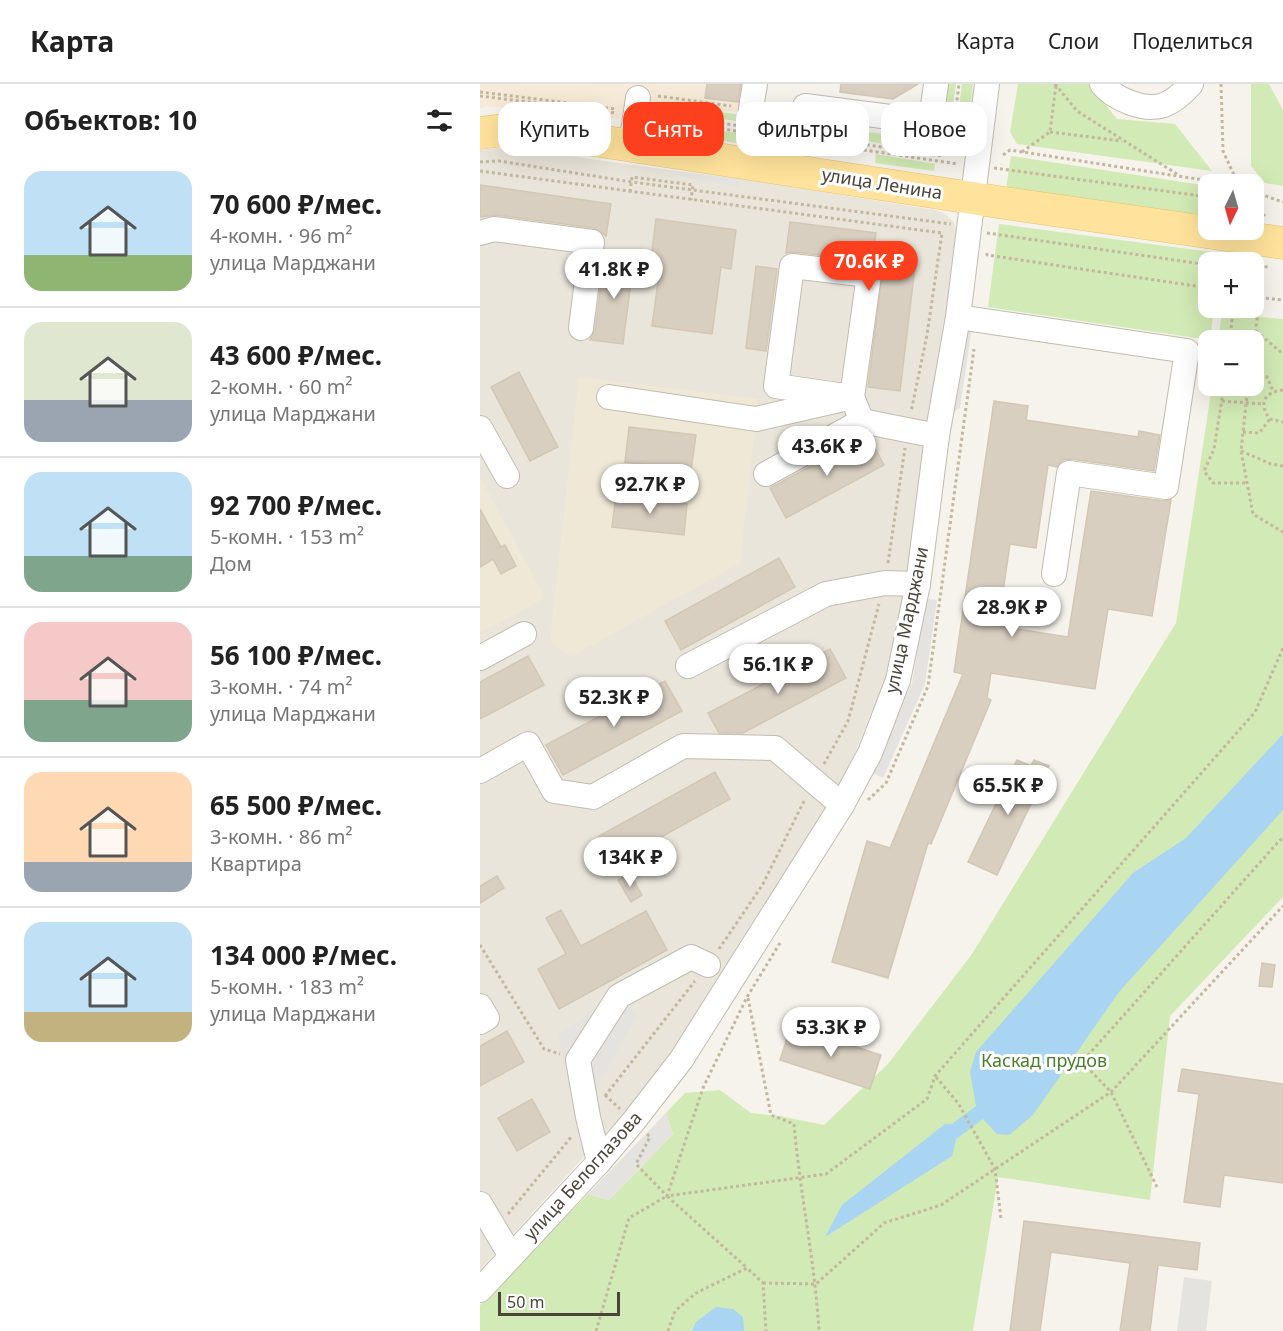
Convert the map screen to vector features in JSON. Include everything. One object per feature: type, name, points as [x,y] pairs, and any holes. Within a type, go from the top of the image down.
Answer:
[{"type":"main road","name":"улица Ленина","points":[[480,133],[504,130],[541,132],[623,116]]},
{"type":"main road","name":"улица Ленина","points":[[724,135],[972,198],[1279,254]]},
{"type":"street","points":[[752,102],[755,84]]},
{"type":"street","points":[[869,115],[921,122],[932,113],[936,84]]},
{"type":"street","name":"улица Марджани","points":[[681,1060],[842,805],[870,753],[898,680],[918,584],[937,436],[958,317],[987,84]]},
{"type":"street","points":[[1102,84],[1131,105],[1162,106],[1185,92],[1191,84]]},
{"type":"street","points":[[480,233],[494,230],[592,242],[581,328]]},
{"type":"street","points":[[852,397],[776,386],[792,267],[869,275],[852,397],[862,420]]},
{"type":"street","points":[[958,317],[1187,351],[1166,487],[1069,473],[1054,574]]},
{"type":"street","points":[[609,397],[756,419],[852,397]]},
{"type":"street","points":[[766,474],[862,420],[937,436]]},
{"type":"street","points":[[480,428],[507,476]]},
{"type":"street","points":[[688,666],[826,594],[885,583],[918,584]]},
{"type":"street","points":[[480,658],[524,634]]},
{"type":"street","points":[[480,771],[528,744],[554,791],[593,796],[683,746],[775,748],[842,805]]},
{"type":"street","points":[[599,1162],[578,1060],[619,996],[691,957],[708,965]]},
{"type":"street","points":[[480,1006],[487,1018],[480,1022]]},
{"type":"street","name":"улица Белоглазова","points":[[480,1290],[599,1162],[681,1060]]},
{"type":"street","points":[[480,1204],[511,1256]]},
{"type":"path","points":[[957,102],[959,84]]},
{"type":"path","points":[[1050,132],[1055,84]]},
{"type":"path","points":[[1055,84],[1077,111],[1182,177]]},
{"type":"path","points":[[1221,84],[1222,151],[1233,174]]},
{"type":"path","points":[[480,94],[623,111]]},
{"type":"path","points":[[724,125],[881,147]]},
{"type":"path","points":[[724,127],[960,164]]},
{"type":"path","points":[[1022,152],[1050,132],[1126,142]]},
{"type":"path","points":[[1003,155],[1010,150],[1198,179]]},
{"type":"path","points":[[480,162],[499,161],[632,182]]},
{"type":"path","points":[[993,168],[1198,196]]},
{"type":"path","points":[[480,171],[942,233]]},
{"type":"path","points":[[630,192],[632,177],[693,185],[691,200]]},
{"type":"path","points":[[692,190],[943,223]]},
{"type":"path","points":[[1264,195],[1283,202]]},
{"type":"path","points":[[985,233],[1198,263]]},
{"type":"path","points":[[988,247],[987,255],[1198,286]]},
{"type":"path","points":[[1264,268],[1279,254]]},
{"type":"path","points":[[1264,298],[1283,300]]},
{"type":"path","points":[[1264,338],[1283,354]]},
{"type":"path","points":[[1264,376],[1267,377],[1273,391]]},
{"type":"path","points":[[1283,390],[1273,391],[1266,396],[1263,404],[1265,413],[1270,419],[1283,422]]},
{"type":"path","points":[[1223,396],[1214,449],[1204,471],[1213,483],[1247,483]]},
{"type":"path","points":[[1247,396],[1241,451],[1253,514],[1283,532]]},
{"type":"path","points":[[1222,401],[1263,404]]},
{"type":"path","points":[[1243,432],[1260,433],[1270,419]]},
{"type":"path","points":[[1241,451],[1271,464],[1283,466]]},
{"type":"path","points":[[596,1331],[629,1218],[667,1196],[826,1174],[927,1100],[935,1076],[1255,712],[1283,648]]},
{"type":"path","points":[[1157,1187],[1111,1092],[1082,1062],[1283,839]]},
{"type":"path","points":[[667,1196],[763,1283],[816,1284],[885,1223],[941,1204],[1111,1092],[1283,906]]},
{"type":"path","points":[[480,945],[544,1049],[578,1060]]},
{"type":"path","points":[[667,1196],[703,1089],[747,997],[771,1115],[794,1124],[799,1177],[816,1284],[819,1331]]},
{"type":"path","points":[[935,1076],[958,1103],[995,1169],[1001,1219]]},
{"type":"path","points":[[599,1086],[606,1095]]},
{"type":"path","points":[[668,1331],[675,1311],[696,1293],[747,1268]]},
{"type":"path","points":[[763,1283],[766,1331]]},
{"type":"shaded area","points":[[480,84],[765,84],[762,102],[736,102],[736,112],[724,111],[724,102],[623,102],[623,118],[621,119],[611,118],[611,102],[498,102],[498,107],[488,106],[480,109]]},
{"type":"shaded area","points":[[498,148],[498,156],[570,156],[662,169],[686,178],[740,186],[741,179],[935,210],[944,213],[953,221],[958,230],[958,239],[894,658],[845,777],[659,1075],[480,1270],[480,150]]},
{"type":"shaded area","points":[[662,169],[741,179],[740,187],[686,178]]},
{"type":"shaded area","points":[[961,320],[973,321],[960,408],[949,414]]},
{"type":"shaded area","points":[[579,377],[758,399],[740,563],[571,657],[550,641]]},
{"type":"shaded area","points":[[480,477],[545,598],[480,633]]},
{"type":"shaded area","points":[[926,599],[937,600],[925,684],[883,778],[873,773],[912,683]]},
{"type":"shaded area","points":[[619,996],[637,1016],[593,1094],[575,1096],[557,1035]]},
{"type":"shaded area","points":[[666,1113],[673,1134],[609,1200],[588,1194]]},
{"type":"shaded area","points":[[1184,1277],[1212,1281],[1206,1331],[1177,1331]]},
{"type":"green space","points":[[943,84],[956,84],[954,102],[940,102]]},
{"type":"green space","points":[[962,84],[973,84],[971,102],[960,102]]},
{"type":"green space","points":[[1018,84],[1089,84],[1117,119],[1175,124],[1212,171],[1017,144],[1010,132]]},
{"type":"green space","points":[[1251,84],[1269,84],[1283,110],[1283,186],[1265,183],[1264,174],[1258,174],[1251,166]]},
{"type":"green space","points":[[724,112],[736,114],[736,121],[724,119]]},
{"type":"green space","points":[[724,131],[736,133],[736,143],[724,141]]},
{"type":"green space","points":[[869,132],[881,134],[881,143],[869,142]]},
{"type":"green space","points":[[876,154],[935,164],[934,171],[875,163]]},
{"type":"green space","points":[[1011,156],[1198,184],[1198,215],[1006,189]]},
{"type":"green space","points":[[999,224],[1211,252],[1198,252],[1198,318],[1213,318],[1211,330],[1198,330],[1198,338],[988,307]]},
{"type":"green space","name":"Каскад прудов","points":[[1221,318],[1283,319],[1283,897],[1170,1016],[1150,1200],[998,1177],[973,1331],[480,1331],[480,1305],[588,1194],[609,1200],[673,1134],[666,1113],[685,1093],[720,1090],[751,1113],[824,1125],[888,1064],[972,954],[1176,623],[1210,396],[1264,396],[1264,330],[1219,330]]},
{"type":"water","points":[[1283,734],[1283,810],[1119,992],[1033,1115],[1009,1135],[997,1134],[983,1119],[956,1139],[952,1156],[825,1237],[842,1205],[945,1124],[952,1124],[976,1106],[970,1072],[976,1052],[1133,873],[1186,838]]},
{"type":"water","points":[[716,1307],[733,1309],[743,1317],[744,1331],[692,1331],[696,1322]]},
{"type":"building","points":[[707,84],[741,84],[738,102],[705,98]]},
{"type":"building","points":[[841,84],[918,84],[893,99],[840,92]]},
{"type":"building","points":[[480,185],[611,204],[606,236],[594,228],[496,215],[480,217]]},
{"type":"building","points":[[656,219],[736,230],[731,269],[721,267],[712,334],[652,326],[661,260],[651,259]]},
{"type":"building","points":[[790,222],[876,233],[873,254],[916,259],[900,391],[868,387],[883,269],[871,261],[786,253]]},
{"type":"building","points":[[605,255],[634,259],[623,344],[590,340],[595,330]]},
{"type":"building","points":[[756,266],[777,269],[766,351],[746,348]]},
{"type":"building","points":[[519,372],[558,447],[530,461],[491,387]]},
{"type":"building","points":[[994,401],[1028,406],[1026,420],[1138,437],[1139,431],[1160,435],[1154,471],[1071,459],[1063,460],[1057,467],[1048,465],[1036,548],[1010,544],[998,626],[1068,637],[1091,491],[1171,500],[1152,616],[1108,609],[1095,689],[991,673],[987,698],[991,700],[931,844],[928,843],[888,978],[832,962],[867,841],[890,848],[963,674],[954,672]]},
{"type":"building","points":[[629,427],[696,435],[691,470],[625,462]]},
{"type":"building","points":[[867,436],[884,465],[786,518],[770,488]]},
{"type":"building","points":[[616,495],[687,504],[684,535],[612,527]]},
{"type":"building","points":[[480,509],[501,547],[505,545],[516,566],[501,574],[493,559],[480,567]]},
{"type":"building","points":[[779,558],[795,587],[681,650],[665,621]]},
{"type":"building","points":[[830,649],[846,678],[743,733],[719,733],[708,713]]},
{"type":"building","points":[[528,656],[544,685],[480,719],[480,682]]},
{"type":"building","points":[[665,681],[682,711],[563,775],[546,745]]},
{"type":"building","points":[[1017,760],[1031,766],[1034,760],[1049,766],[997,875],[968,862]]},
{"type":"building","points":[[715,772],[730,799],[614,863],[599,836]]},
{"type":"building","points":[[630,874],[642,895],[631,902],[618,880]]},
{"type":"building","points":[[497,876],[504,888],[480,903],[480,886]]},
{"type":"building","points":[[561,910],[581,946],[646,911],[667,950],[559,1009],[538,969],[566,954],[546,918]]},
{"type":"building","points":[[1262,963],[1275,965],[1272,987],[1259,986]]},
{"type":"building","points":[[791,1026],[881,1055],[870,1089],[780,1060]]},
{"type":"building","points":[[507,1031],[524,1062],[480,1086],[480,1046]]},
{"type":"building","points":[[1182,1069],[1283,1084],[1283,1183],[1224,1175],[1220,1207],[1184,1202],[1199,1094],[1178,1091]]},
{"type":"building","points":[[532,1099],[550,1132],[517,1151],[498,1118]]},
{"type":"building","points":[[1024,1221],[1200,1243],[1197,1270],[1158,1265],[1150,1331],[1120,1331],[1130,1263],[1051,1252],[1040,1331],[1010,1331]]}]
